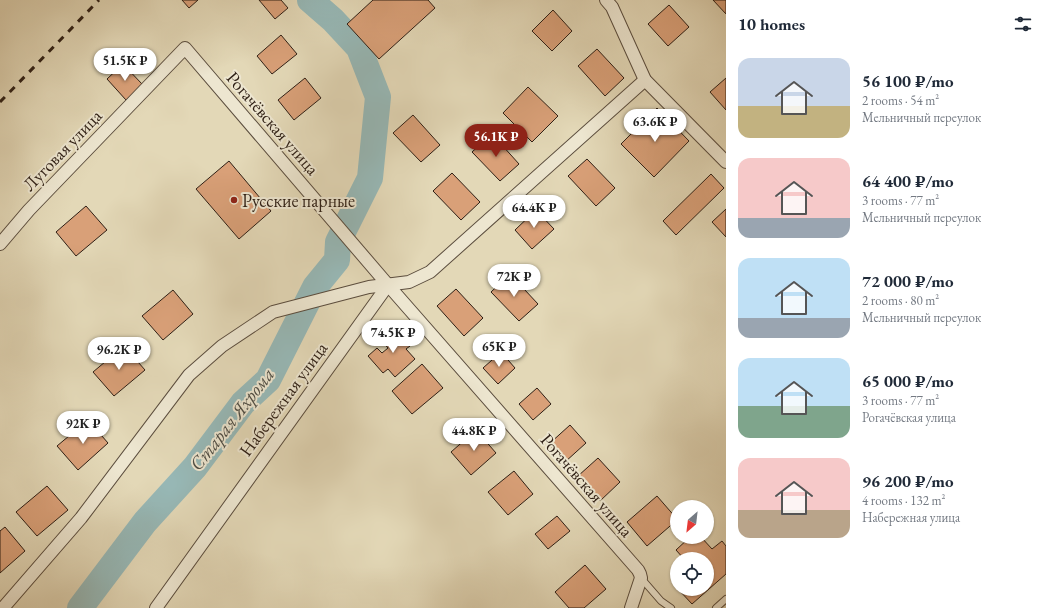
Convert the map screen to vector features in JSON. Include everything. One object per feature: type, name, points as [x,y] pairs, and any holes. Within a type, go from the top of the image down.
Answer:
[{"type":"street","points":[[611,2],[645,80],[726,162]]},
{"type":"street","name":"Луговая улица","points":[[0,244],[29,210],[185,48]]},
{"type":"street","name":"Рогачёвская улица","points":[[185,48],[388,285],[638,570],[641,578]]},
{"type":"street","points":[[2,608],[81,518],[189,375],[222,346],[273,312],[370,287],[409,282],[430,272],[645,80]]},
{"type":"street","name":"Набережная улица","points":[[156,608],[388,285]]},
{"type":"street","points":[[631,608],[641,578]]},
{"type":"lane","points":[[641,578],[661,601],[671,608]]},
{"type":"lane","points":[[716,608],[726,599]]},
{"type":"building","points":[[182,0],[198,0],[189,8]]},
{"type":"building","points":[[259,0],[281,0],[288,8],[275,19]]},
{"type":"building","points":[[373,0],[428,0],[435,8],[379,59],[347,24]]},
{"type":"building","points":[[713,0],[726,0],[726,14]]},
{"type":"building","points":[[669,5],[689,27],[668,46],[648,24]]},
{"type":"building","points":[[553,10],[572,31],[552,51],[532,31]]},
{"type":"building","points":[[281,35],[297,54],[272,74],[257,56]]},
{"type":"building","points":[[597,49],[624,78],[605,96],[578,66]]},
{"type":"building","points":[[123,64],[142,84],[126,100],[107,79]]},
{"type":"building","points":[[305,78],[321,98],[294,120],[278,100]]},
{"type":"building","points":[[726,78],[726,110],[710,92]]},
{"type":"building","points":[[528,87],[558,116],[532,142],[503,113]]},
{"type":"building","points":[[657,108],[689,141],[654,177],[621,144]]},
{"type":"building","points":[[413,115],[440,145],[421,162],[393,133]]},
{"type":"building","points":[[492,134],[519,164],[500,181],[472,152]]},
{"type":"building","points":[[587,159],[615,188],[596,206],[568,176]]},
{"type":"building","name":"Русские парные","points":[[229,161],[271,211],[239,239],[196,189]]},
{"type":"building","points":[[452,173],[480,202],[461,220],[433,191]]},
{"type":"building","points":[[711,174],[724,188],[676,235],[663,221]]},
{"type":"building","points":[[86,206],[107,230],[76,256],[56,232]]},
{"type":"building","points":[[726,209],[726,237],[712,222]]},
{"type":"building","points":[[536,210],[554,229],[532,249],[515,230]]},
{"type":"building","points":[[510,274],[538,304],[519,321],[491,292]]},
{"type":"building","points":[[456,289],[483,318],[464,336],[437,306]]},
{"type":"building","points":[[173,290],[193,314],[163,340],[142,316]]},
{"type":"building","points":[[394,328],[410,346],[406,349],[415,359],[395,377],[388,369],[383,373],[368,356],[377,348],[382,353],[388,348],[381,340]]},
{"type":"building","points":[[124,346],[145,370],[114,396],[93,372]]},
{"type":"building","points":[[501,352],[515,368],[498,384],[483,368]]},
{"type":"building","points":[[422,364],[443,388],[412,414],[392,391]]},
{"type":"building","points":[[537,388],[551,404],[533,420],[519,404]]},
{"type":"building","points":[[88,420],[108,443],[78,470],[57,446]]},
{"type":"building","points":[[570,425],[586,443],[565,462],[549,444]]},
{"type":"building","points":[[476,430],[496,453],[471,475],[451,452]]},
{"type":"building","points":[[598,458],[620,482],[600,501],[578,476]]},
{"type":"building","points":[[514,471],[533,494],[508,515],[488,492]]},
{"type":"building","points":[[47,486],[68,510],[37,536],[16,512]]},
{"type":"building","points":[[657,496],[670,511],[670,526],[647,546],[627,522]]},
{"type":"building","points":[[557,516],[570,531],[548,549],[535,534]]},
{"type":"building","points":[[5,527],[25,551],[0,573],[0,531]]},
{"type":"building","points":[[722,541],[726,546],[726,574],[714,585],[714,552],[678,552],[676,550],[682,544],[707,544],[712,549]]},
{"type":"building","points":[[585,565],[606,589],[584,608],[569,608],[555,592]]},
{"type":"building","points":[[685,596],[701,596],[692,604]]},
{"type":"waterway","name":"Старая Яхрома","points":[[80,608],[145,522],[195,467],[243,403],[268,380],[315,287],[337,260],[338,242],[370,178],[378,97],[359,48],[333,20],[310,0]]},
{"type":"railway","points":[[0,102],[99,0]]},
{"type":"place","name":"Русские парные","points":[[234,200]]}]
